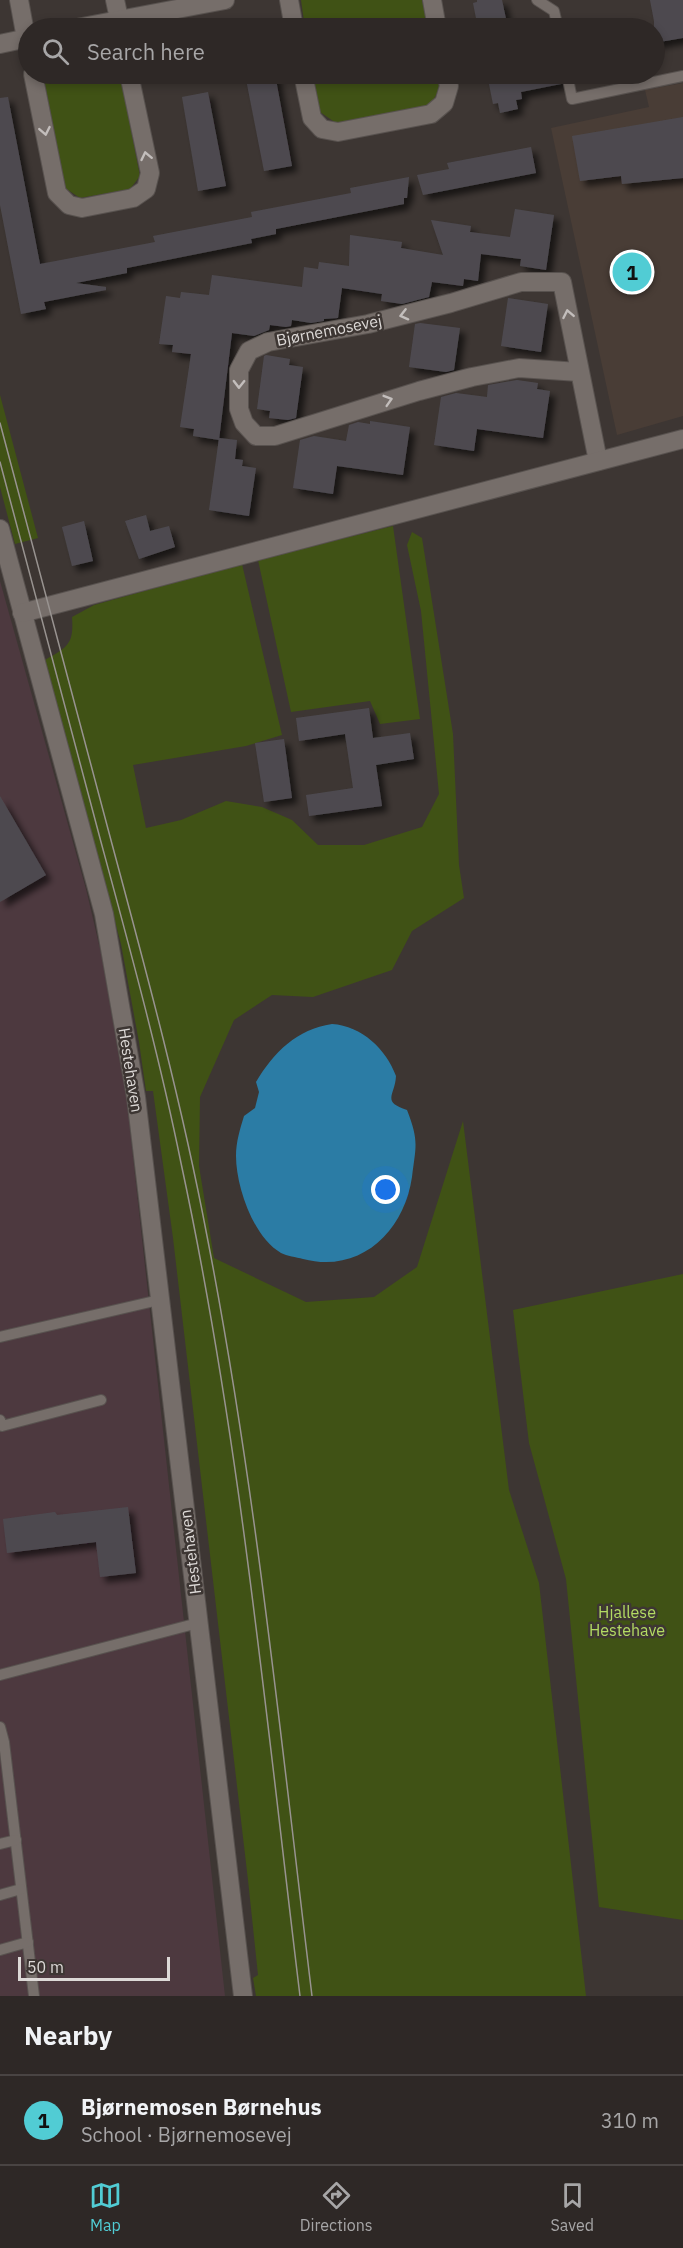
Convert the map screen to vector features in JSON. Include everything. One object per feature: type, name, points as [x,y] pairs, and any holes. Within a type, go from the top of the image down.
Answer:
[{"type":"street","points":[[19,0],[23,18]]},
{"type":"street","points":[[115,0],[119,18]]},
{"type":"street","points":[[149,18],[225,0]]},
{"type":"street","points":[[289,0],[292,18]]},
{"type":"street","points":[[432,0],[435,18]]},
{"type":"street","points":[[0,44],[18,43]]},
{"type":"street","points":[[35,84],[57,193],[69,205],[82,208],[133,198],[146,189],[150,173],[131,84]]},
{"type":"street","points":[[305,84],[312,118],[322,129],[338,132],[431,114],[444,103],[448,84]]},
{"type":"street","name":"Bjørnemosevej","points":[[579,372],[519,368],[472,377],[275,436],[256,436],[244,423],[239,409],[239,370],[249,351],[268,342],[368,324],[521,282],[562,282],[598,460]]},
{"type":"street","points":[[22,613],[683,439]]},
{"type":"street","name":"Hestehaven","points":[[1,540],[104,914],[136,1097],[243,1996]]},
{"type":"lane","points":[[537,0],[554,11],[556,18]]},
{"type":"lane","points":[[665,80],[683,76]]},
{"type":"lane","points":[[569,84],[572,99],[645,84]]},
{"type":"lane","points":[[0,1337],[159,1300]]},
{"type":"lane","points":[[0,1420],[2,1426],[101,1400]]},
{"type":"lane","points":[[0,1675],[198,1623]]},
{"type":"lane","points":[[0,1727],[4,1742],[5,1789],[15,1840],[34,1996]]},
{"type":"lane","points":[[0,1844],[15,1840]]},
{"type":"lane","points":[[0,1895],[21,1889]]},
{"type":"lane","points":[[0,1950],[27,1942]]},
{"type":"shaded area","points":[[683,83],[683,416],[617,435],[551,128],[649,107],[645,90]]},
{"type":"shaded area","points":[[0,581],[86,889],[101,953],[127,1102],[225,1996],[0,1996]]},
{"type":"green space","points":[[301,0],[422,0],[426,18],[304,18]]},
{"type":"green space","points":[[45,84],[122,84],[140,176],[130,189],[80,198],[65,188]]},
{"type":"green space","points":[[315,84],[439,84],[440,89],[430,105],[336,123],[320,112]]},
{"type":"green space","points":[[0,395],[38,538],[15,544],[0,487]]},
{"type":"green space","points":[[393,526],[420,719],[380,724],[370,701],[291,712],[258,560]]},
{"type":"green space","points":[[412,532],[422,538],[453,734],[459,865],[464,898],[412,931],[392,970],[313,997],[272,995],[234,1020],[200,1097],[199,1166],[214,1258],[306,1302],[374,1297],[417,1267],[463,1121],[509,1490],[539,1583],[586,1996],[256,1996],[253,1978],[258,1975],[248,1880],[173,1238],[153,1091],[146,1091],[121,944],[45,660],[68,644],[72,633],[72,617],[94,605],[242,564],[282,735],[246,746],[133,765],[146,828],[181,820],[226,801],[262,807],[292,820],[318,845],[364,845],[422,827],[439,794],[421,611],[407,545]]},
{"type":"green space","name":"Hjallese Hestehave","points":[[683,1274],[683,1920],[599,1907],[566,1579],[529,1443],[513,1310]]},
{"type":"water","points":[[332,1024],[363,1034],[379,1048],[392,1066],[396,1076],[392,1101],[407,1110],[415,1136],[415,1150],[407,1197],[400,1215],[389,1231],[376,1244],[360,1254],[343,1260],[324,1262],[283,1254],[262,1235],[254,1223],[243,1196],[239,1182],[236,1151],[244,1116],[255,1108],[259,1092],[256,1082],[271,1061],[297,1037]]},
{"type":"building","points":[[477,0],[502,0],[506,18],[476,18],[473,3]]},
{"type":"building","points":[[650,0],[683,0],[683,38],[665,41],[665,18],[653,18]]},
{"type":"building","points":[[247,84],[277,84],[292,166],[264,171]]},
{"type":"building","points":[[489,84],[561,84],[521,92],[522,99],[516,100],[518,109],[500,113],[498,103],[493,104]]},
{"type":"building","points":[[208,92],[226,186],[198,191],[182,97]]},
{"type":"building","points":[[8,97],[40,264],[155,242],[153,236],[252,217],[251,212],[351,193],[350,188],[409,177],[407,198],[404,198],[404,204],[276,229],[276,234],[251,239],[252,243],[127,268],[127,273],[76,283],[106,287],[106,290],[44,302],[46,309],[21,314],[0,205],[0,98]]},
{"type":"building","points":[[683,117],[683,178],[622,184],[621,176],[580,181],[572,136]]},
{"type":"building","points":[[531,147],[536,173],[423,195],[417,175],[449,169],[447,163]]},
{"type":"building","points":[[515,209],[554,215],[546,270],[520,266],[521,259],[481,254],[478,281],[464,279],[463,286],[432,282],[429,297],[402,304],[381,301],[382,294],[342,288],[338,318],[311,323],[292,320],[291,326],[270,325],[269,330],[254,336],[232,333],[219,440],[193,436],[194,429],[180,427],[191,354],[172,352],[173,345],[159,344],[166,296],[180,298],[181,292],[209,295],[212,275],[302,287],[304,267],[318,269],[319,262],[349,266],[350,235],[402,242],[401,248],[443,255],[431,220],[471,226],[470,232],[510,237]]},
{"type":"building","points":[[508,298],[548,304],[541,352],[501,346]]},
{"type":"building","points":[[415,324],[460,328],[454,370],[446,372],[409,367]]},
{"type":"building","points":[[264,356],[290,359],[289,365],[303,367],[296,418],[288,420],[269,418],[270,411],[257,409]]},
{"type":"building","points":[[517,380],[538,383],[537,389],[550,391],[543,438],[477,429],[474,451],[434,445],[441,397],[456,393],[487,397],[488,385]]},
{"type":"building","points":[[370,421],[410,427],[403,475],[337,466],[333,494],[293,488],[300,440],[314,436],[346,441],[349,425],[358,422],[370,424]]},
{"type":"building","points":[[219,438],[237,440],[235,459],[243,460],[242,466],[256,468],[249,516],[209,510]]},
{"type":"building","points":[[146,515],[150,531],[169,526],[175,547],[139,559],[125,521]]},
{"type":"building","points":[[84,521],[93,561],[72,566],[62,527]]},
{"type":"building","points":[[369,708],[373,738],[410,733],[414,759],[376,765],[382,806],[309,816],[306,795],[353,788],[345,734],[299,741],[296,718]]},
{"type":"building","points":[[284,739],[292,798],[264,802],[255,743]]},
{"type":"building","points":[[0,796],[46,875],[0,902]]},
{"type":"building","points":[[128,1507],[136,1573],[100,1577],[96,1542],[7,1553],[3,1519],[55,1512],[57,1515]]},
{"type":"tram line","points":[[0,423],[151,990],[187,1137],[207,1236],[254,1520],[312,1996]]},
{"type":"tram line","points":[[0,462],[144,1002],[202,1266],[220,1370],[250,1578],[300,1996]]},
{"type":"place","name":"Bjørnemosen Børnehus","points":[[632,272]]}]
